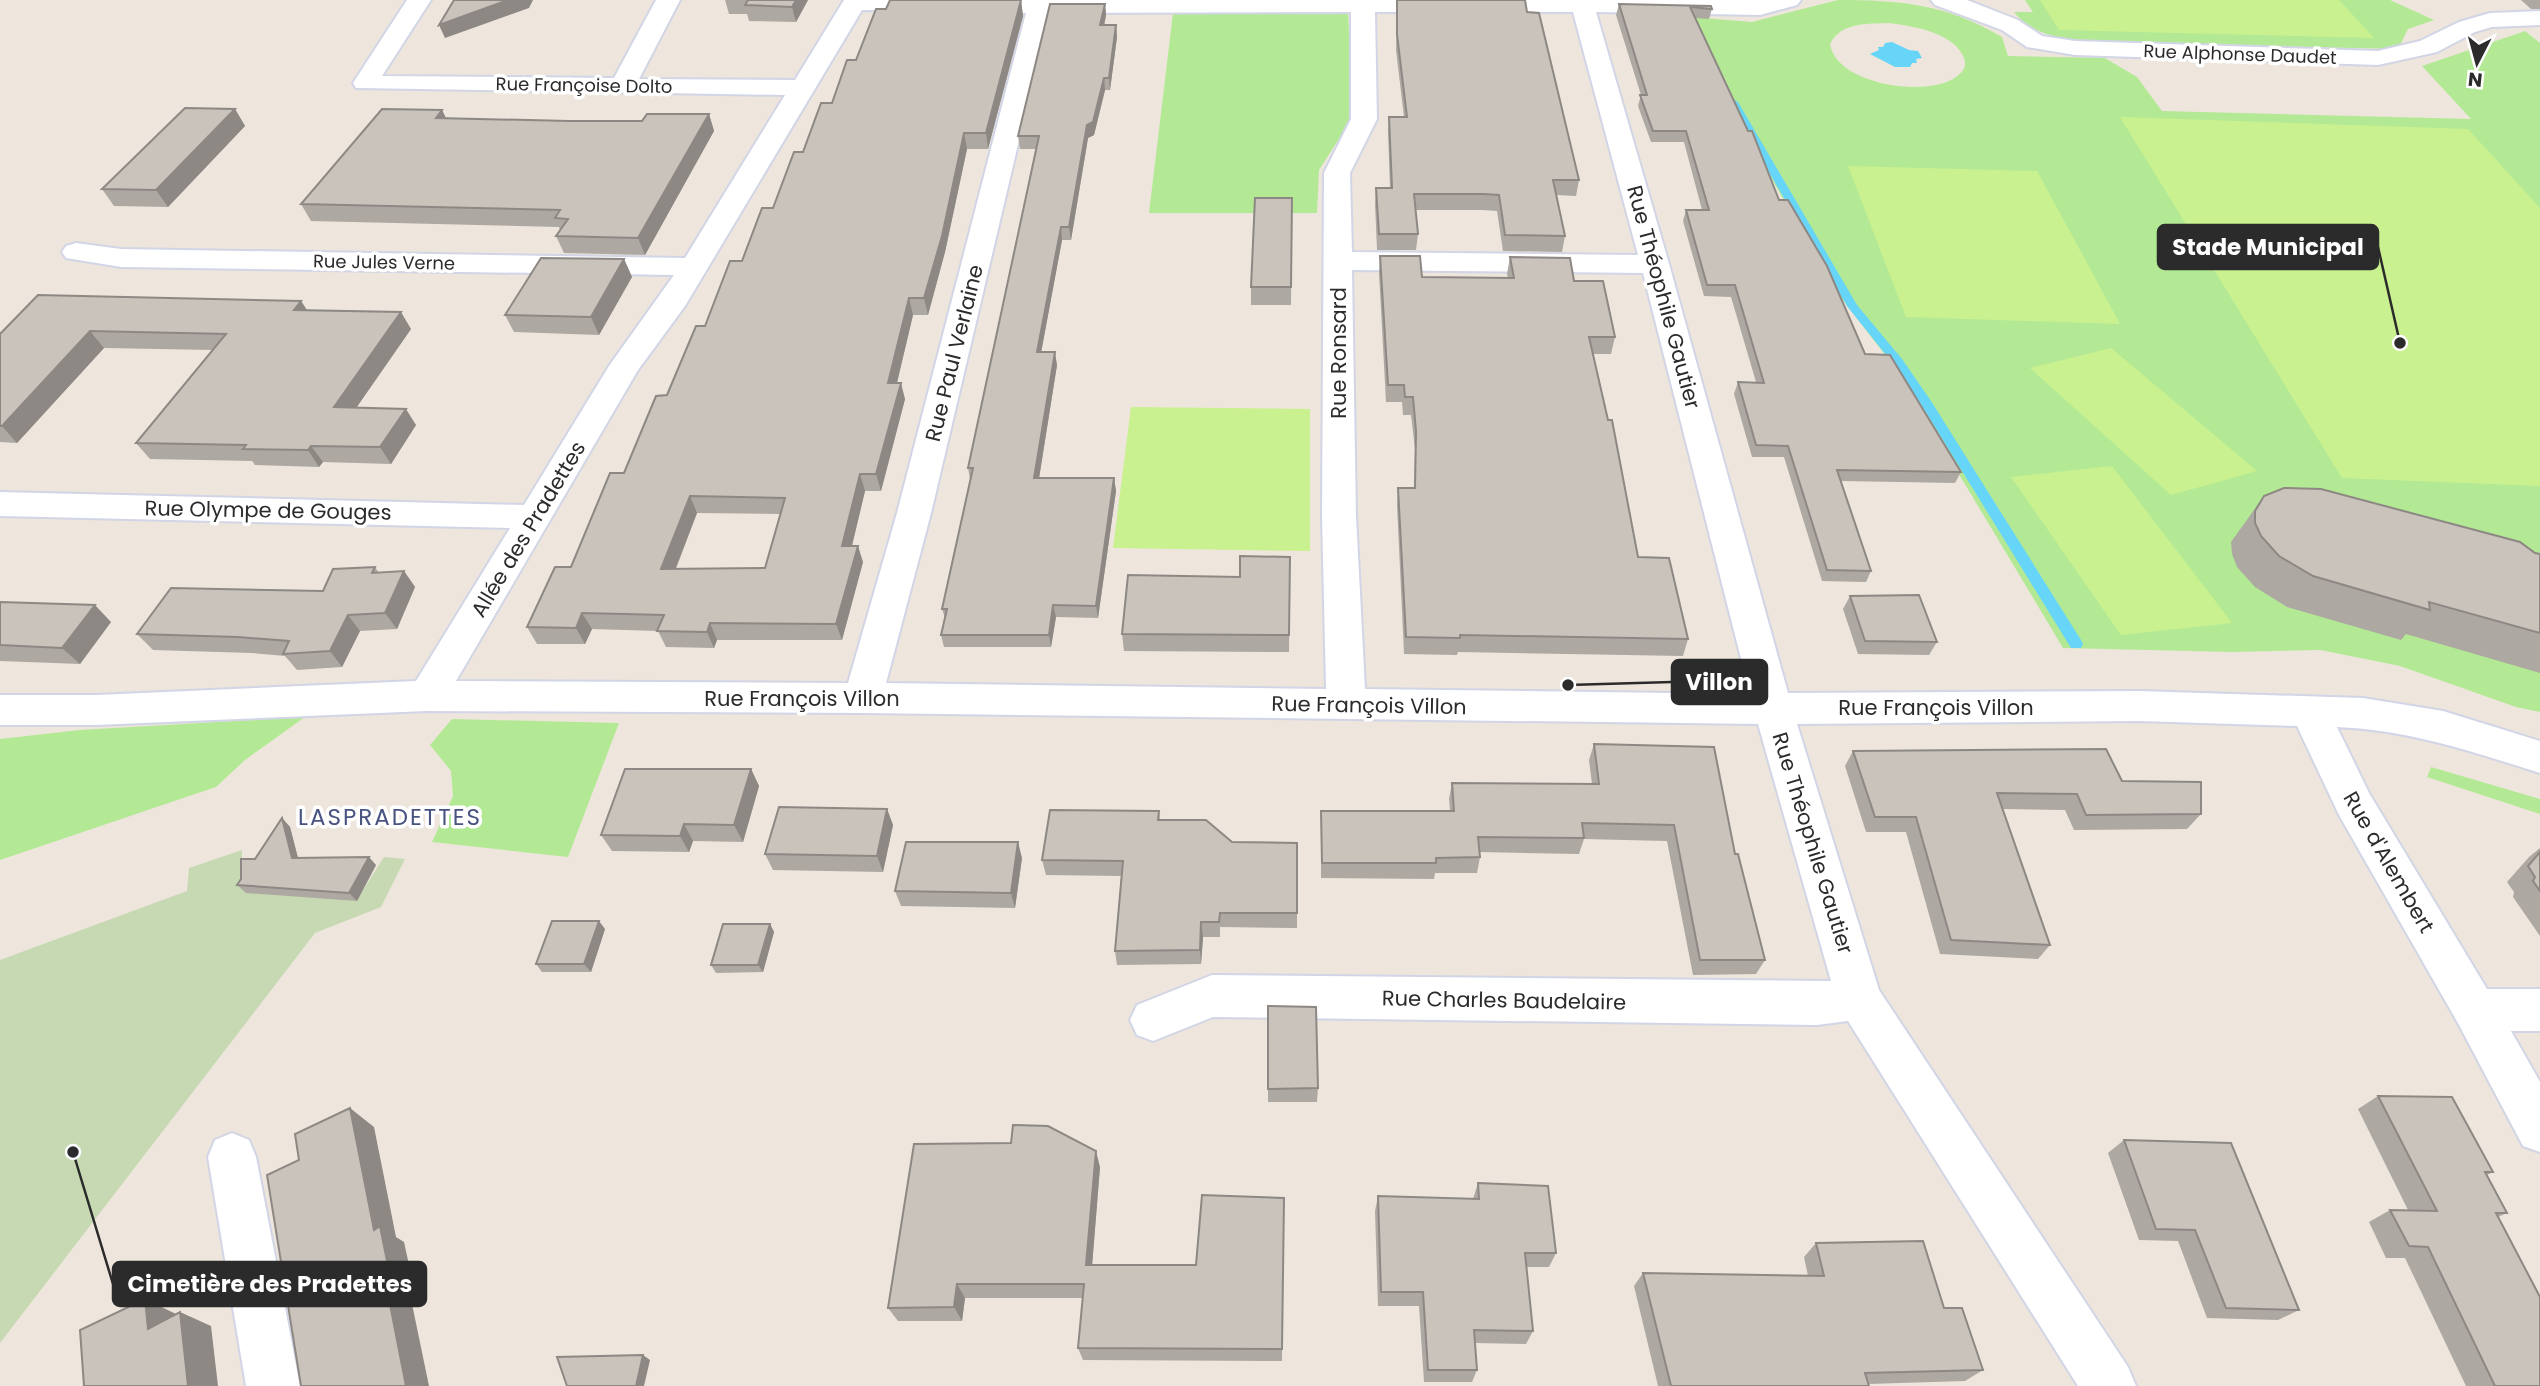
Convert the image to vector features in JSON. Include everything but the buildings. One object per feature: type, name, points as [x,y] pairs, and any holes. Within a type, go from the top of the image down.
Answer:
[{"type":"street","name":"Rue Françoise Dolto","points":[[419,0],[365,83],[803,88]]},
{"type":"street","points":[[623,85],[668,0]]},
{"type":"street","points":[[855,1],[1039,6],[1139,3],[1363,6],[1581,2],[1760,8],[1789,0]]},
{"type":"street","name":"Rue Alphonse Daudet","points":[[1943,0],[2010,25],[2035,42],[2075,48],[2378,58],[2428,47],[2467,27],[2490,20],[2540,18]]},
{"type":"street","name":"Allée des Pradettes","points":[[427,696],[625,366],[670,306],[855,1]]},
{"type":"street","name":"Rue Théophile Gautier","points":[[1581,2],[1656,264],[1773,709],[1859,999],[2109,1386]]},
{"type":"street","name":"Rue Paul Verlaine","points":[[863,698],[914,513],[1039,6]]},
{"type":"street","name":"Rue Ronsard","points":[[1346,705],[1339,516],[1337,173],[1364,119],[1363,6]]},
{"type":"street","name":"Rue Jules Verne","points":[[76,252],[121,258],[693,267]]},
{"type":"street","points":[[1338,261],[1656,264]]},
{"type":"street","name":"Rue Olympe de Gouges","points":[[0,504],[535,517]]},
{"type":"street","points":[[0,709],[96,710],[427,696]]},
{"type":"street","name":"Rue François Villon","points":[[427,696],[863,698],[1773,709],[2139,706],[2363,713],[2443,727],[2540,757]]},
{"type":"street","points":[[0,726],[96,710]]},
{"type":"street","name":"Rue d'Alembert","points":[[2310,711],[2353,803],[2475,1010],[2540,1129]]},
{"type":"street","name":"Rue Charles Baudelaire","points":[[1153,1020],[1212,996],[1817,1003],[1859,999]]},
{"type":"street","points":[[2475,1010],[2540,1010]]},
{"type":"street","points":[[232,1157],[273,1386]]},
{"type":"green space","points":[[1838,0],[1882,1],[1923,6],[1962,17],[2002,37],[2008,56],[2105,58],[2137,77],[2162,111],[2471,119],[2422,66],[2525,31],[2540,43],[2540,712],[2516,707],[2400,666],[2320,650],[2231,652],[2063,648],[1896,369],[1835,290],[1679,16],[1752,22]],"holes":[[[1888,23],[1942,36],[1959,49],[1964,58],[1963,70],[1953,79],[1939,84],[1902,86],[1864,77],[1848,69],[1836,58],[1830,44],[1841,32],[1855,26]]]},
{"type":"green space","points":[[2025,0],[2390,0],[2434,20],[2408,29],[2398,49],[2085,42],[2056,37],[2029,25],[2014,12],[2033,12]]},
{"type":"green space","points":[[2040,0],[2339,0],[2374,38],[2059,30]]},
{"type":"green space","points":[[1348,11],[1353,117],[1319,170],[1317,213],[1149,213],[1173,13]]},
{"type":"green space","points":[[2120,117],[2468,129],[2540,208],[2540,486],[2342,478]]},
{"type":"green space","points":[[1848,166],[2037,171],[2120,324],[1906,317]]},
{"type":"green space","points":[[2111,348],[2257,471],[2171,495],[2030,368]]},
{"type":"green space","points":[[1131,407],[1310,409],[1310,551],[1113,548]]},
{"type":"green space","points":[[2112,466],[2232,623],[2121,635],[2011,477]]},
{"type":"green space","points":[[305,717],[245,760],[216,787],[0,860],[0,739],[80,730]]},
{"type":"green space","points":[[452,719],[619,723],[568,857],[432,842],[453,796],[451,771],[430,745]]},
{"type":"green space","points":[[2431,767],[2540,799],[2540,814],[2427,777]]},
{"type":"green space","points":[[242,850],[242,863],[356,901],[384,857],[405,859],[381,907],[315,933],[0,1343],[0,960],[187,891],[189,868]]},
{"type":"water","points":[[1892,42],[1918,51],[1922,58],[1916,59],[1917,63],[1912,63],[1910,67],[1895,67],[1870,54],[1885,43]]},
{"type":"waterway","points":[[1733,102],[1852,306],[1898,362],[1927,404],[2076,644]]},
{"type":"place","name":"Stade Municipal","points":[[2400,343]]},
{"type":"place","name":"Villon","points":[[1568,685]]},
{"type":"place","name":"Cimetière des Pradettes","points":[[73,1152]]},
{"type":"district","name":"LASPRADETTES","points":[[390,817]]}]
